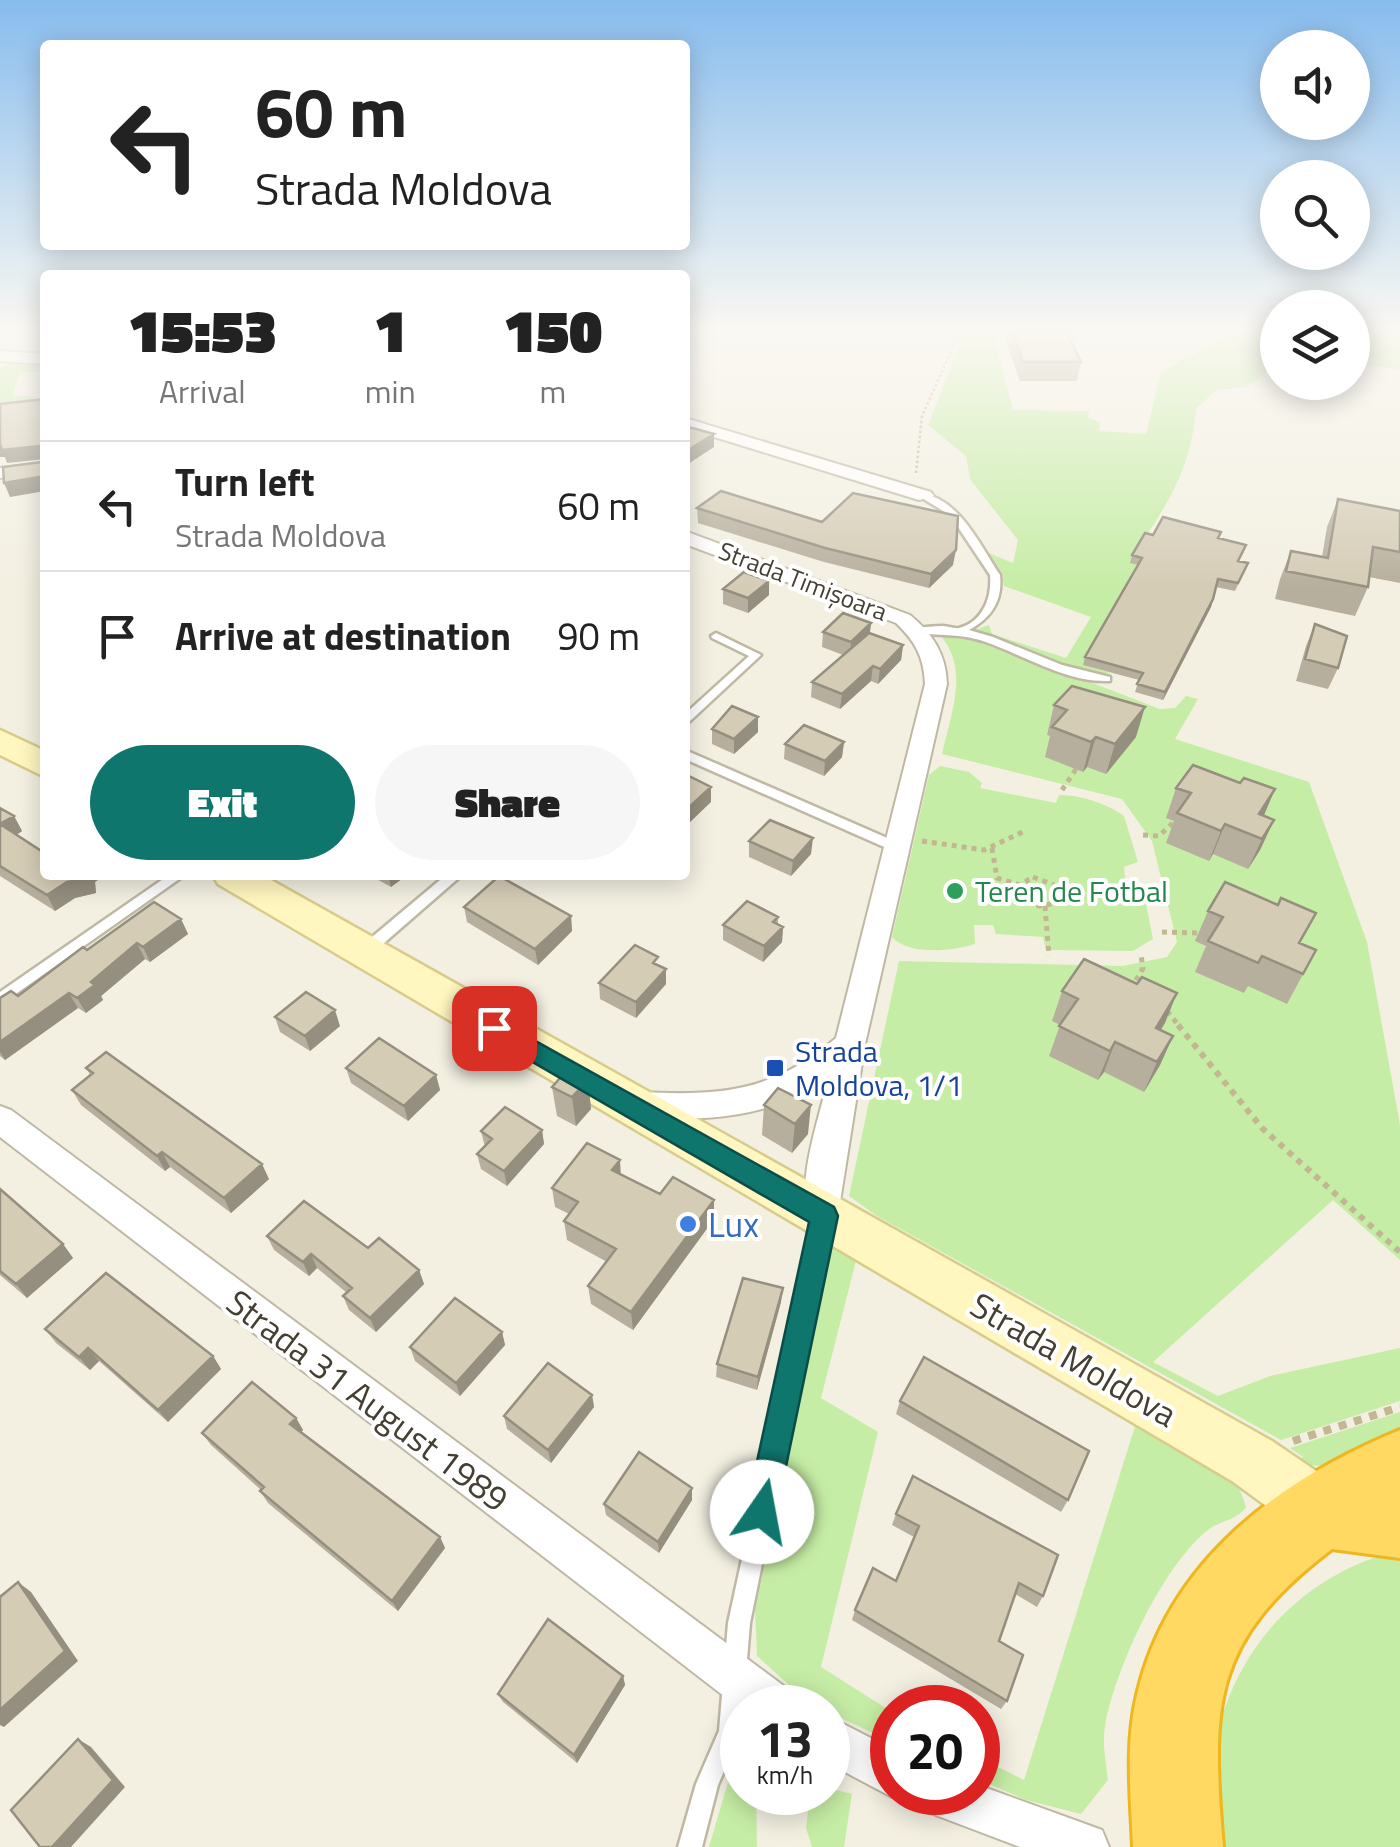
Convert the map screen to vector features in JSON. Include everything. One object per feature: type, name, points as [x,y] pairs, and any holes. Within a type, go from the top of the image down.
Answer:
[{"type":"highway","points":[[1178,1847],[1172,1757],[1179,1691],[1207,1627],[1254,1559],[1320,1509],[1400,1467]]},
{"type":"highway","points":[[1320,1509],[1400,1520]]},
{"type":"street","points":[[690,425],[925,496]]},
{"type":"street","points":[[0,472],[40,468]]},
{"type":"street","name":"Strada Timișoara","points":[[690,538],[870,603],[918,631]]},
{"type":"street","points":[[824,1216],[824,1177],[850,1044],[910,849],[936,684],[929,644],[918,631]]},
{"type":"street","points":[[0,740],[40,763]]},
{"type":"street","name":"Strada Moldova","points":[[241,880],[1252,1461],[1320,1509]]},
{"type":"street","name":"Strada Moldova","points":[[625,1104],[701,1109],[742,1104],[818,1074],[850,1044]]},
{"type":"street","name":"Strada 31 August 1989","points":[[0,1119],[742,1685]]},
{"type":"street","points":[[997,1815],[1085,1847]]},
{"type":"lane","points":[[925,496],[953,512],[995,575],[997,586],[987,614],[960,631]]},
{"type":"lane","points":[[918,631],[939,627],[960,631],[1076,675],[1106,679]]},
{"type":"lane","points":[[690,715],[756,654],[716,636]]},
{"type":"lane","points":[[690,756],[910,849]]},
{"type":"lane","points":[[0,999],[171,880]]},
{"type":"lane","points":[[364,952],[449,880]]},
{"type":"lane","points":[[690,1847],[707,1784],[730,1732],[739,1623],[824,1216]]},
{"type":"path","points":[[924,417],[916,436],[916,484],[925,496]]},
{"type":"path","points":[[1062,790],[1076,769]]},
{"type":"path","points":[[1142,835],[1159,836],[1175,821]]},
{"type":"path","points":[[923,824],[910,849],[992,848],[1027,830]]},
{"type":"path","points":[[992,848],[997,878],[1020,886],[1040,878],[1057,886],[1060,899],[1045,906],[1028,902],[1020,886]]},
{"type":"path","points":[[1045,906],[1049,956]]},
{"type":"path","points":[[1162,932],[1200,933]]},
{"type":"path","points":[[1126,1000],[1142,968],[1141,955]]},
{"type":"path","points":[[1132,988],[1146,996]]},
{"type":"path","points":[[1161,1004],[1262,1128],[1400,1252]]},
{"type":"path","points":[[1387,1240],[1400,1243]]},
{"type":"path","points":[[1252,1461],[1278,1446],[1400,1407]]},
{"type":"green space","points":[[931,417],[1088,417],[1100,422],[1099,431],[1146,434],[1150,417],[1195,417],[1181,472],[1130,562],[1140,565],[1083,664],[1111,673],[1087,673],[974,630],[989,625],[992,634],[1066,658],[1091,617],[1004,586],[1002,573],[986,552],[1013,563],[1018,540],[970,479],[966,456],[928,425]]},
{"type":"green space","points":[[947,632],[1002,648],[1160,709],[1175,708],[1186,696],[1198,699],[1175,739],[1309,782],[1367,942],[1400,1125],[1400,1260],[1333,1200],[1153,1362],[1218,1396],[1270,1376],[1400,1348],[1400,1401],[1281,1440],[877,1216],[849,1196],[899,961],[1123,966],[1167,957],[1177,942],[1152,841],[1122,799],[942,754],[956,692],[954,662],[940,635]]},
{"type":"green space","points":[[940,766],[969,772],[982,783],[980,788],[1056,803],[1059,795],[1076,796],[1124,816],[1138,862],[1124,867],[1127,895],[1146,904],[1153,939],[1133,951],[1046,950],[1043,937],[996,934],[993,925],[974,925],[975,944],[955,949],[909,947],[892,937],[929,775]]},
{"type":"green space","points":[[830,1239],[858,1253],[821,1398],[878,1432],[821,1667],[849,1685],[789,1685],[757,1656],[755,1611]]},
{"type":"green space","points":[[1400,1412],[1400,1441],[1318,1466],[1295,1463],[1303,1457],[1290,1448]]},
{"type":"green space","points":[[1137,1420],[1235,1476],[1246,1507],[1208,1530],[1191,1546],[1143,1620],[1110,1703],[1104,1746],[1108,1780],[1081,1814],[1026,1800],[1000,1789],[1000,1768],[1024,1780]]},
{"type":"green space","points":[[1400,1550],[1400,1847],[1217,1847],[1212,1770],[1218,1730],[1248,1659],[1270,1628],[1297,1602],[1362,1562]]},
{"type":"green space","points":[[850,1685],[870,1698],[870,1732],[850,1722]]},
{"type":"green space","points":[[720,1809],[720,1815],[756,1815],[757,1847],[709,1847]]},
{"type":"green space","points":[[808,1815],[849,1815],[844,1847],[812,1847],[806,1828]]},
{"type":"building","points":[[0,417],[40,417],[40,451],[39,446],[2,450]]},
{"type":"building","points":[[690,427],[714,434],[690,449]]},
{"type":"building","points":[[40,462],[40,477],[4,483],[3,467]]},
{"type":"building","points":[[721,491],[822,522],[853,493],[958,516],[956,550],[931,574],[825,548],[697,508]]},
{"type":"building","points":[[1338,499],[1400,511],[1400,552],[1373,547],[1368,587],[1286,571],[1291,551],[1328,558]]},
{"type":"building","points":[[1163,517],[1221,532],[1218,538],[1246,545],[1238,561],[1248,563],[1238,583],[1218,579],[1213,599],[1165,692],[1137,684],[1143,673],[1085,657],[1142,558],[1132,555],[1145,533],[1153,535]]},
{"type":"building","points":[[744,572],[769,581],[748,598],[723,589]]},
{"type":"building","points":[[843,613],[871,623],[851,642],[823,632]]},
{"type":"building","points":[[1315,624],[1347,636],[1338,668],[1305,659]]},
{"type":"building","points":[[869,633],[903,645],[880,669],[873,666],[842,694],[812,682]]},
{"type":"building","points":[[1072,686],[1145,707],[1115,744],[1096,737],[1091,742],[1052,727],[1067,710],[1054,705]]},
{"type":"building","points":[[732,706],[758,717],[734,739],[712,729]]},
{"type":"building","points":[[804,725],[844,742],[825,761],[785,744]]},
{"type":"building","points":[[1193,765],[1240,783],[1244,778],[1275,789],[1259,814],[1274,820],[1262,839],[1225,824],[1221,831],[1177,813],[1191,793],[1176,788]]},
{"type":"building","points":[[690,776],[711,787],[690,806]]},
{"type":"building","points":[[0,808],[14,816],[0,824]]},
{"type":"building","points":[[770,820],[813,838],[793,861],[749,841]]},
{"type":"building","points":[[0,824],[40,850],[40,880],[78,880],[47,895],[0,866]]},
{"type":"building","points":[[494,880],[506,880],[571,916],[535,949],[464,907]]},
{"type":"building","points":[[1225,882],[1278,905],[1281,898],[1316,913],[1299,943],[1316,950],[1303,974],[1262,956],[1258,963],[1208,941],[1223,917],[1208,911]]},
{"type":"building","points":[[747,901],[778,917],[773,922],[783,927],[764,946],[723,925]]},
{"type":"building","points":[[154,902],[181,919],[143,947],[137,943],[77,998],[69,993],[0,1042],[0,998],[11,991],[18,996],[83,947],[87,950]]},
{"type":"building","points":[[635,945],[658,957],[653,963],[666,969],[636,1002],[599,983]]},
{"type":"building","points":[[1084,959],[1137,984],[1142,977],[1177,993],[1156,1028],[1173,1036],[1157,1062],[1115,1042],[1110,1051],[1059,1026],[1078,999],[1062,991]]},
{"type":"building","points":[[306,992],[335,1010],[305,1036],[275,1017]]},
{"type":"building","points":[[379,1038],[436,1075],[404,1106],[346,1068]]},
{"type":"building","points":[[106,1052],[262,1164],[224,1198],[162,1152],[157,1156],[72,1090],[93,1073],[86,1068]]},
{"type":"building","points":[[568,1069],[588,1080],[572,1097],[552,1087]]},
{"type":"building","points":[[778,1088],[811,1105],[795,1124],[764,1105]]},
{"type":"building","points":[[505,1107],[542,1130],[504,1171],[477,1154],[492,1139],[481,1131]]},
{"type":"building","points":[[587,1143],[620,1160],[612,1170],[660,1194],[673,1177],[714,1200],[631,1312],[588,1286],[616,1249],[564,1221],[578,1202],[552,1188]]},
{"type":"building","points":[[0,1189],[63,1244],[16,1284],[0,1271]]},
{"type":"building","points":[[304,1201],[368,1248],[379,1238],[419,1270],[370,1318],[343,1296],[352,1288],[311,1254],[303,1262],[267,1236]]},
{"type":"building","points":[[106,1273],[213,1356],[158,1410],[88,1348],[79,1357],[45,1329]]},
{"type":"building","points":[[743,1278],[783,1288],[758,1377],[717,1364]]},
{"type":"building","points":[[455,1298],[502,1332],[456,1383],[410,1347]]},
{"type":"building","points":[[924,1357],[1089,1451],[1068,1500],[900,1401]]},
{"type":"building","points":[[548,1363],[592,1395],[548,1450],[504,1416]]},
{"type":"building","points":[[252,1382],[296,1418],[290,1424],[440,1537],[392,1601],[260,1491],[264,1487],[202,1433]]},
{"type":"building","points":[[639,1452],[692,1488],[658,1542],[604,1504]]},
{"type":"building","points":[[913,1476],[1058,1555],[1043,1596],[1019,1583],[999,1641],[1023,1655],[1007,1701],[1000,1697],[1000,1685],[980,1685],[855,1610],[873,1568],[896,1581],[919,1526],[896,1514]]},
{"type":"building","points":[[18,1582],[65,1651],[0,1710],[0,1597]]},
{"type":"building","points":[[548,1619],[623,1676],[574,1755],[498,1694]]},
{"type":"building","points":[[78,1739],[113,1780],[52,1847],[40,1847],[11,1810]]},
{"type":"place","name":"Teren de Fotbal","points":[[955,891]]},
{"type":"place","name":"Strada Moldova, 1/1","points":[[775,1068]]},
{"type":"place","name":"Lux","points":[[688,1224]]},
{"type":"route","points":[[494,1028],[824,1216],[762,1512]]}]
